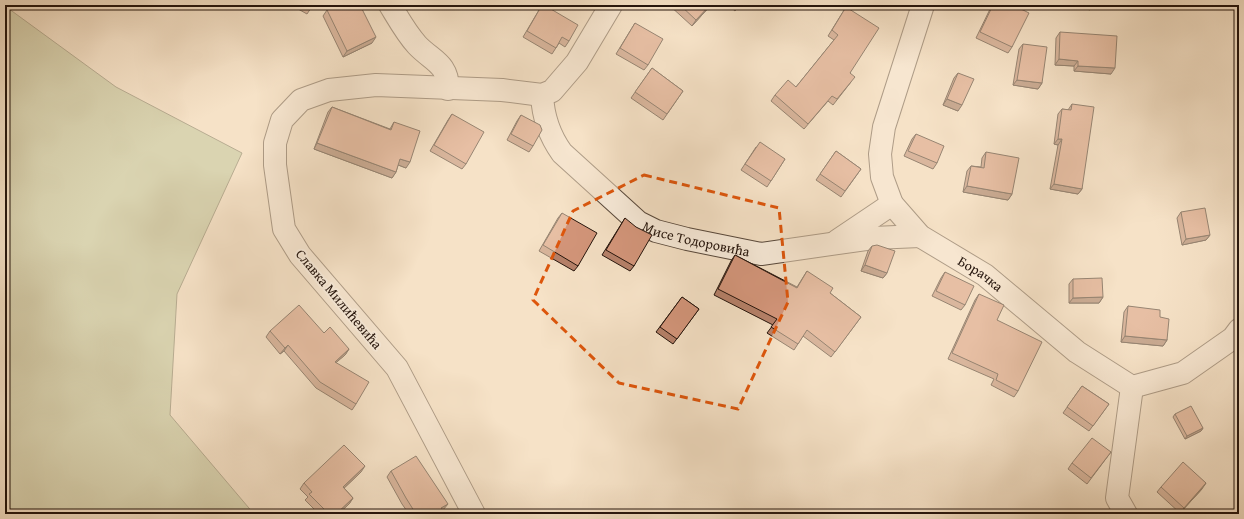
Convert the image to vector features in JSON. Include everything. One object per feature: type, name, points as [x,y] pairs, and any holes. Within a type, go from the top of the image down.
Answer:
[{"type":"street","points":[[390,5],[417,45],[443,67],[448,78],[448,89]]},
{"type":"street","points":[[542,95],[552,91],[558,86],[576,62],[611,5]]},
{"type":"street","name":"Борачка","points":[[923,5],[884,128],[880,154],[882,177],[892,204],[920,236],[985,275],[1077,352],[1132,387]]},
{"type":"street","name":"Славка Милићевића","points":[[474,514],[397,368],[300,255],[284,229],[275,165],[275,143],[282,120],[302,100],[329,90],[376,85],[502,90],[542,95]]},
{"type":"street","name":"Мисе Тодоровића","points":[[542,95],[543,109],[547,126],[553,141],[562,153],[638,222],[656,231],[687,239],[762,254],[873,238],[920,236]]},
{"type":"street","points":[[833,244],[892,204]]},
{"type":"street","points":[[1126,514],[1117,498],[1132,387],[1183,372],[1233,338],[1239,330]]},
{"type":"highlighted area","points":[[644,175],[779,208],[788,302],[738,409],[619,383],[533,300],[573,211]]},
{"type":"green space","points":[[5,6],[116,87],[242,153],[177,294],[170,415],[254,514],[5,514]]},
{"type":"building","points":[[305,5],[313,5],[311,8]]},
{"type":"building","points":[[338,5],[360,5],[376,37],[347,51],[327,10]]},
{"type":"building","points":[[542,5],[578,25],[569,41],[562,37],[556,48],[527,31]]},
{"type":"building","points":[[680,5],[710,5],[696,20]]},
{"type":"building","points":[[993,5],[1013,5],[1029,13],[1012,47],[980,32]]},
{"type":"building","points":[[846,7],[879,28],[850,73],[855,77],[837,99],[832,96],[808,124],[775,95],[788,80],[796,87],[838,35],[832,30]]},
{"type":"building","points":[[635,23],[663,39],[648,65],[620,48]]},
{"type":"building","points":[[1060,32],[1117,36],[1115,68],[1078,66],[1078,61],[1059,59]]},
{"type":"building","points":[[1023,44],[1047,47],[1042,83],[1017,80]]},
{"type":"building","points":[[652,68],[683,91],[667,114],[635,92]]},
{"type":"building","points":[[958,73],[974,79],[962,105],[947,99]]},
{"type":"building","points":[[1072,104],[1094,107],[1082,189],[1054,184],[1062,139],[1058,139],[1062,109],[1071,110]]},
{"type":"building","points":[[332,107],[391,130],[394,122],[420,131],[410,162],[400,159],[396,172],[317,143]]},
{"type":"building","points":[[452,114],[484,132],[466,164],[434,145]]},
{"type":"building","points":[[521,115],[540,125],[542,130],[533,146],[511,134]]},
{"type":"building","points":[[916,134],[944,146],[937,163],[908,151]]},
{"type":"building","points":[[760,142],[785,159],[771,181],[745,164]]},
{"type":"building","points":[[836,151],[861,169],[845,191],[820,174]]},
{"type":"building","points":[[986,152],[1019,158],[1012,194],[967,186],[971,166],[984,168]]},
{"type":"building","points":[[1205,208],[1210,235],[1186,239],[1181,212]]},
{"type":"building","points":[[562,213],[597,233],[578,266],[543,245]]},
{"type":"building","points":[[625,218],[636,227],[652,235],[634,266],[606,250]]},
{"type":"building","points":[[877,245],[895,251],[887,273],[865,265],[872,246]]},
{"type":"building","points":[[735,255],[797,288],[807,271],[833,288],[830,293],[861,317],[835,352],[807,330],[798,344],[771,327],[777,319],[718,289]]},
{"type":"building","points":[[945,272],[974,286],[965,305],[936,291]]},
{"type":"building","points":[[1102,278],[1103,297],[1073,298],[1073,279]]},
{"type":"building","points":[[979,294],[1004,305],[997,320],[1042,342],[1018,391],[996,380],[998,374],[952,353]]},
{"type":"building","points":[[682,297],[699,309],[677,339],[660,327]]},
{"type":"building","points":[[299,305],[324,333],[330,327],[349,349],[335,362],[369,382],[356,404],[320,382],[288,345],[285,348],[270,331]]},
{"type":"building","points":[[1128,306],[1160,310],[1160,317],[1169,319],[1167,340],[1125,336]]},
{"type":"building","points":[[1082,386],[1109,404],[1093,426],[1067,407]]},
{"type":"building","points":[[1191,406],[1203,428],[1187,436],[1175,414]]},
{"type":"building","points":[[1092,438],[1111,452],[1091,478],[1072,463]]},
{"type":"building","points":[[344,445],[365,466],[343,487],[353,498],[336,514],[329,514],[309,494],[312,492],[304,483]]},
{"type":"building","points":[[416,456],[448,504],[441,508],[446,514],[416,514],[391,471]]},
{"type":"building","points":[[1183,462],[1206,483],[1184,508],[1161,487]]}]
